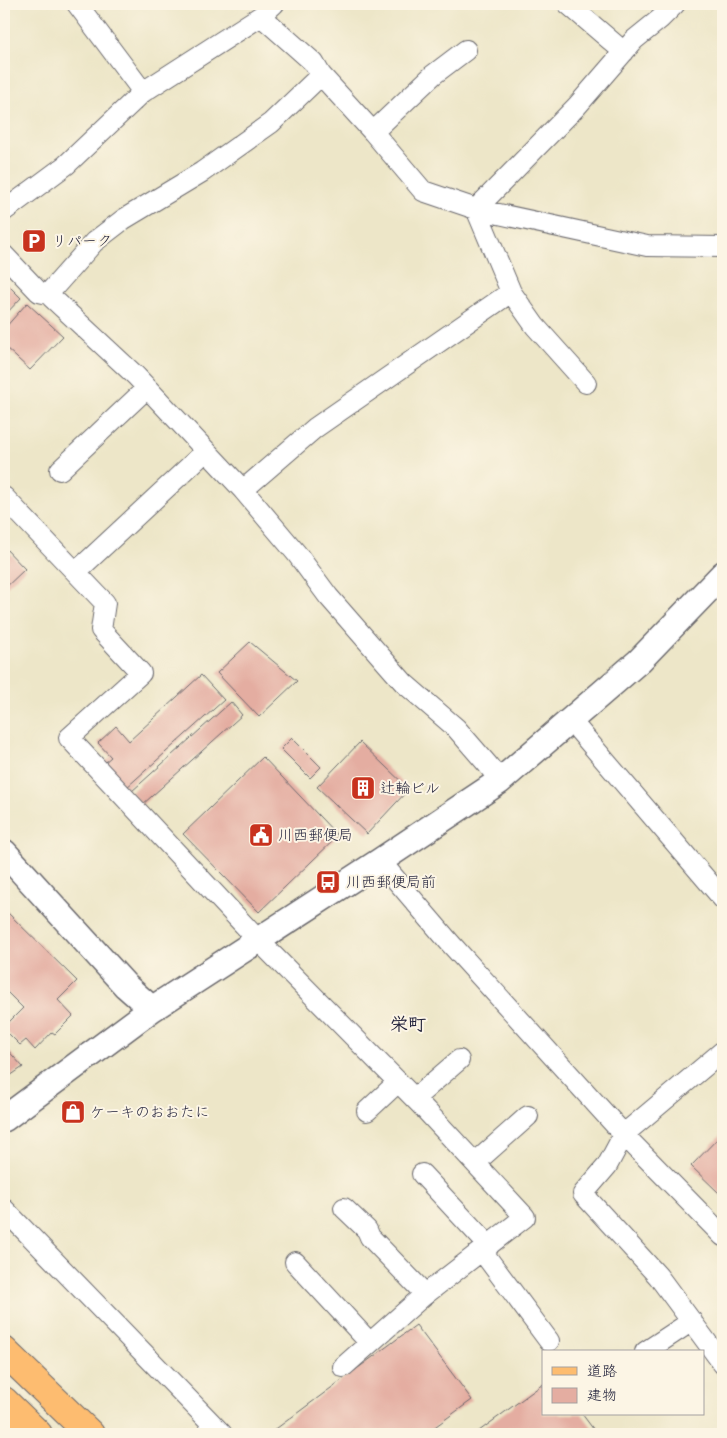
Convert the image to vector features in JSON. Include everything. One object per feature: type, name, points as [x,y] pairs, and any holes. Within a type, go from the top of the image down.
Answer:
[{"type":"main road","points":[[4,1351],[90,1434]]},
{"type":"main road","points":[[4,1401],[38,1434]]},
{"type":"street","points":[[77,4],[143,92]]},
{"type":"street","points":[[568,4],[624,52]]},
{"type":"street","points":[[476,209],[577,106],[634,40],[675,4]]},
{"type":"street","points":[[4,212],[66,165],[143,92],[265,8],[423,191],[476,209],[647,246],[723,247]]},
{"type":"street","points":[[373,132],[433,75],[466,50]]},
{"type":"street","points":[[48,294],[94,242],[124,219],[202,172],[271,123],[321,75]]},
{"type":"street","points":[[476,209],[511,292],[535,326],[586,383]]},
{"type":"street","points":[[4,255],[39,292],[48,294],[147,388],[243,490],[297,554],[328,596],[404,683],[456,728],[488,764],[500,781]]},
{"type":"street","points":[[243,490],[315,428],[511,292]]},
{"type":"street","points":[[60,470],[147,388]]},
{"type":"street","points":[[76,572],[206,452]]},
{"type":"street","points":[[4,497],[105,603],[101,630],[141,673],[69,738],[259,941],[414,1098],[525,1217],[425,1294],[343,1367]]},
{"type":"street","points":[[4,1119],[152,1009],[380,862],[500,781],[639,661],[723,574]]},
{"type":"street","points":[[571,721],[723,899]]},
{"type":"street","points":[[4,852],[126,986],[152,1009]]},
{"type":"street","points":[[380,862],[450,943],[624,1134],[723,1236]]},
{"type":"street","points":[[723,1051],[624,1134],[607,1166],[583,1194],[658,1276],[723,1364]]},
{"type":"street","points":[[414,1098],[459,1060]]},
{"type":"street","points":[[367,1111],[398,1082]]},
{"type":"street","points":[[475,1163],[528,1116]]},
{"type":"street","points":[[422,1174],[485,1248],[549,1341]]},
{"type":"street","points":[[344,1208],[367,1230],[370,1237],[425,1294]]},
{"type":"street","points":[[4,1209],[222,1434]]},
{"type":"street","points":[[295,1262],[370,1343]]},
{"type":"street","points":[[648,1350],[692,1321]]},
{"type":"building","points":[[4,281],[21,298],[4,316]]},
{"type":"building","points":[[27,303],[63,336],[30,370],[4,346],[4,329]]},
{"type":"building","points":[[4,547],[25,569],[4,589]]},
{"type":"building","points":[[250,642],[297,681],[259,717],[217,673]]},
{"type":"building","points":[[201,675],[224,700],[126,788],[104,763],[111,757],[98,743],[116,726],[129,741]]},
{"type":"building","points":[[231,702],[242,715],[142,805],[131,792]]},
{"type":"building","points":[[292,738],[321,767],[310,778],[281,749]]},
{"type":"building","name":"辻輪ビル","points":[[360,742],[409,789],[367,834],[317,787]]},
{"type":"building","points":[[263,757],[338,836],[259,912],[183,834]]},
{"type":"building","points":[[4,909],[77,981],[58,1000],[73,1016],[55,1034],[52,1032],[35,1050],[26,1040],[20,1045],[4,1029],[23,1008],[7,992],[4,995]]},
{"type":"building","points":[[4,1046],[23,1067],[4,1080]]},
{"type":"building","points":[[723,1133],[723,1191],[720,1194],[691,1166]]},
{"type":"building","points":[[416,1325],[472,1400],[425,1434],[269,1434]]},
{"type":"building","points":[[542,1385],[542,1416],[584,1416],[597,1434],[475,1434]]},
{"type":"place","name":"リパーク","points":[[34,241]]},
{"type":"place","name":"辻輪ビル","points":[[363,788]]},
{"type":"place","name":"川西郵便局","points":[[261,835]]},
{"type":"place","name":"川西郵便局前","points":[[328,882]]},
{"type":"place","name":"ケーキのおおたに","points":[[73,1112]]},
{"type":"district","name":"栄町","points":[[408,1024]]}]
